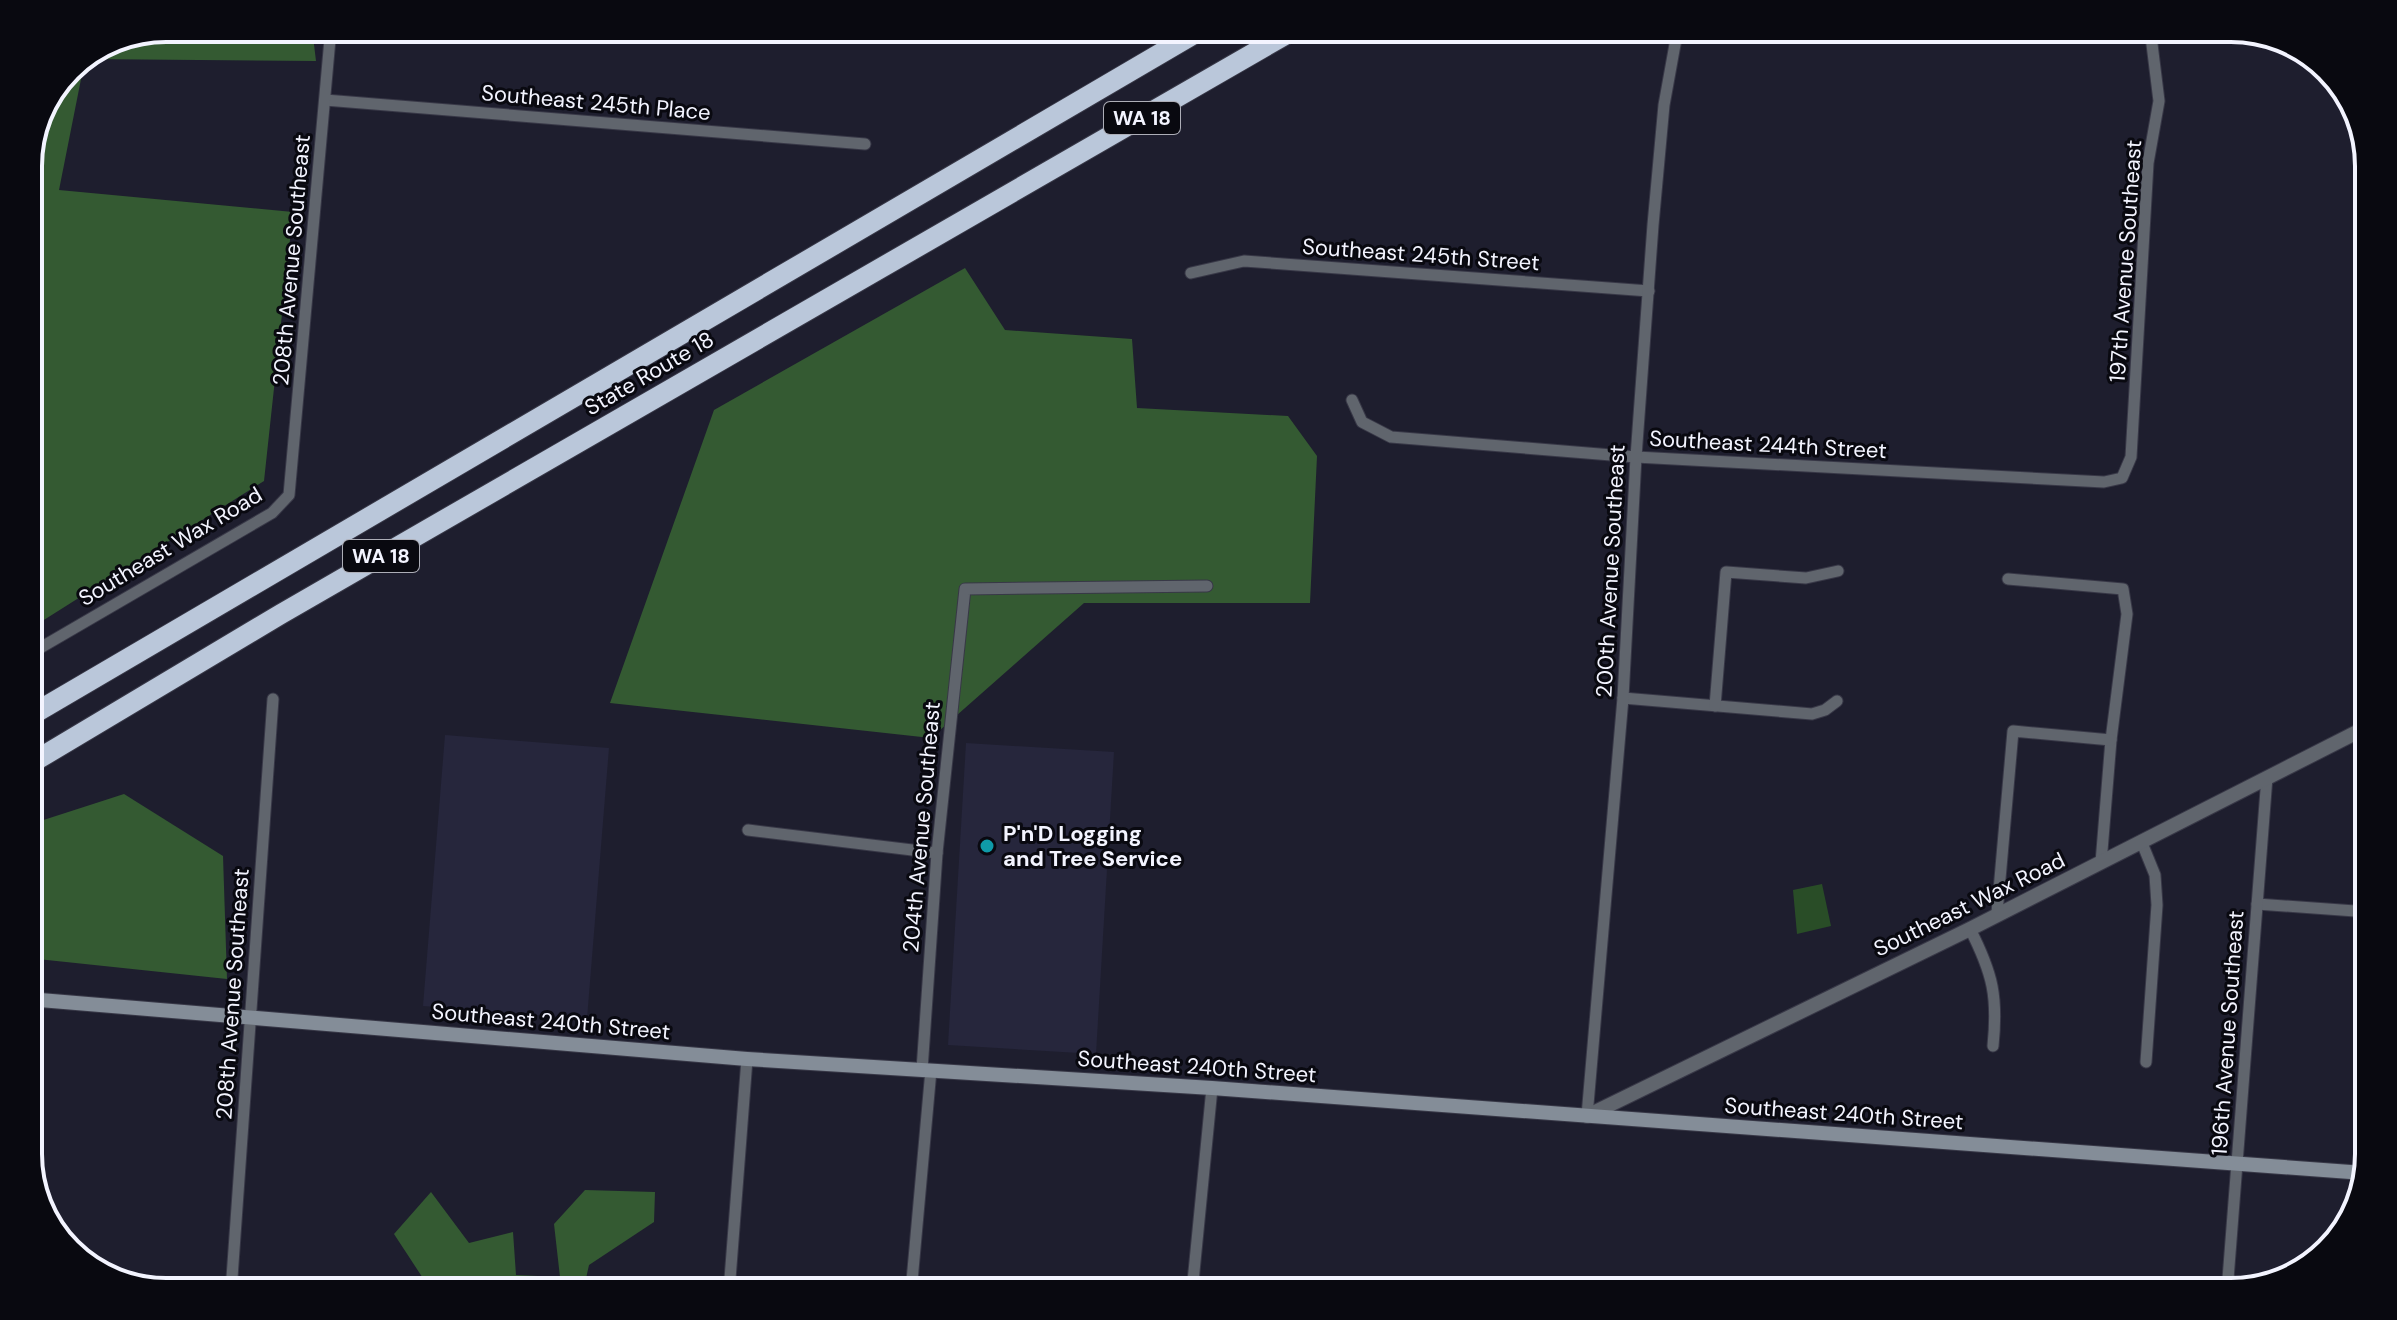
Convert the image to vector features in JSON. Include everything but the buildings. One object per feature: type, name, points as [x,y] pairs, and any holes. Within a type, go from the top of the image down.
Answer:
[{"type":"highway","name":"State Route 18","points":[[42,709],[1180,42]]},
{"type":"highway","name":"State Route 18","points":[[42,757],[281,614],[1273,42]]},
{"type":"main road","name":"Southeast 240th Street","points":[[42,1000],[747,1059],[1212,1088],[2354,1172]]},
{"type":"street","name":"208th Avenue Southeast","points":[[289,495],[330,42]]},
{"type":"street","name":"200th Avenue Southeast","points":[[1587,1116],[1623,698],[1636,457],[1664,105],[1675,42]]},
{"type":"street","name":"197th Avenue Southeast","points":[[2104,482],[2122,478],[2131,457],[2148,163],[2159,101],[2152,42]]},
{"type":"street","name":"Southeast 245th Place","points":[[325,100],[865,144]]},
{"type":"street","name":"Southeast 245th Street","points":[[1191,273],[1244,261],[1649,291]]},
{"type":"street","name":"Southeast 244th Street","points":[[1352,400],[1362,422],[1391,437],[1636,457],[2104,482]]},
{"type":"street","name":"Southeast Wax Road","points":[[42,647],[272,513],[289,495]]},
{"type":"street","points":[[1715,706],[1726,572],[1806,578],[1823,577],[1838,571]]},
{"type":"street","points":[[2008,579],[2123,589],[2127,614],[2111,740],[2101,863]]},
{"type":"street","name":"204th Avenue Southeast","points":[[912,1278],[937,853],[965,589],[1207,586]]},
{"type":"street","points":[[1623,698],[1812,714],[1825,710],[1837,701]]},
{"type":"street","name":"208th Avenue Southeast","points":[[232,1278],[273,699]]},
{"type":"street","points":[[1997,913],[2013,731],[2111,740]]},
{"type":"street","name":"Southeast Wax Road","points":[[1587,1116],[1970,929],[2355,733]]},
{"type":"street","name":"196th Avenue Southeast","points":[[2228,1278],[2267,777]]},
{"type":"street","points":[[748,830],[937,853]]},
{"type":"street","points":[[2142,843],[2155,875],[2157,905],[2146,1062]]},
{"type":"street","points":[[2257,904],[2355,911]]},
{"type":"street","points":[[1970,929],[1993,981],[1996,1010],[1993,1046]]},
{"type":"street","points":[[730,1278],[747,1059]]},
{"type":"street","points":[[1193,1278],[1212,1088]]},
{"type":"shaded area","points":[[445,735],[609,748],[587,1019],[423,1006]]},
{"type":"shaded area","points":[[966,743],[1114,752],[1096,1054],[948,1045]]},
{"type":"green space","points":[[314,42],[316,61],[104,59],[141,44]]},
{"type":"green space","points":[[82,75],[59,190],[293,212],[264,481],[42,621],[42,158],[46,134],[55,111]]},
{"type":"green space","points":[[965,268],[1005,330],[1132,339],[1137,408],[1288,416],[1317,456],[1310,603],[1084,603],[931,738],[610,703],[714,410]]},
{"type":"green space","points":[[124,794],[223,856],[227,979],[42,959],[42,820]]},
{"type":"green space","points":[[1822,884],[1831,926],[1797,934],[1793,890]]},
{"type":"green space","points":[[585,1190],[655,1192],[654,1222],[589,1265],[586,1278],[423,1278],[394,1234],[431,1192],[469,1243],[513,1232],[516,1275],[560,1277],[554,1224]]},
{"type":"place","name":"P'n'D Logging and Tree Service","points":[[987,846]]}]
